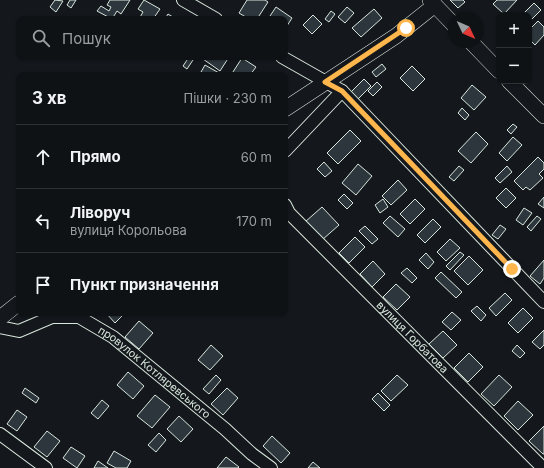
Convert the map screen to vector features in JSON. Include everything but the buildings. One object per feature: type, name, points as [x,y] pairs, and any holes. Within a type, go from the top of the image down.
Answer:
[{"type":"main road","points":[[288,106],[396,36],[432,3],[448,19]]},
{"type":"main road","points":[[477,48],[496,68]]},
{"type":"main road","points":[[512,84],[544,116]]},
{"type":"main road","points":[[0,318],[16,305]]},
{"type":"street","points":[[184,0],[211,16]]},
{"type":"street","points":[[287,60],[342,91],[544,302]]},
{"type":"street","points":[[288,148],[342,91]]},
{"type":"street","name":"вулиця Горбатова","points":[[288,211],[543,468]]},
{"type":"street","name":"провулок Котляревського","points":[[0,327],[19,331],[52,317],[79,317],[113,337],[225,428],[252,454],[271,468]]},
{"type":"street","points":[[0,434],[46,468]]},
{"type":"route","points":[[406,28],[325,82],[342,91],[512,269]]}]
